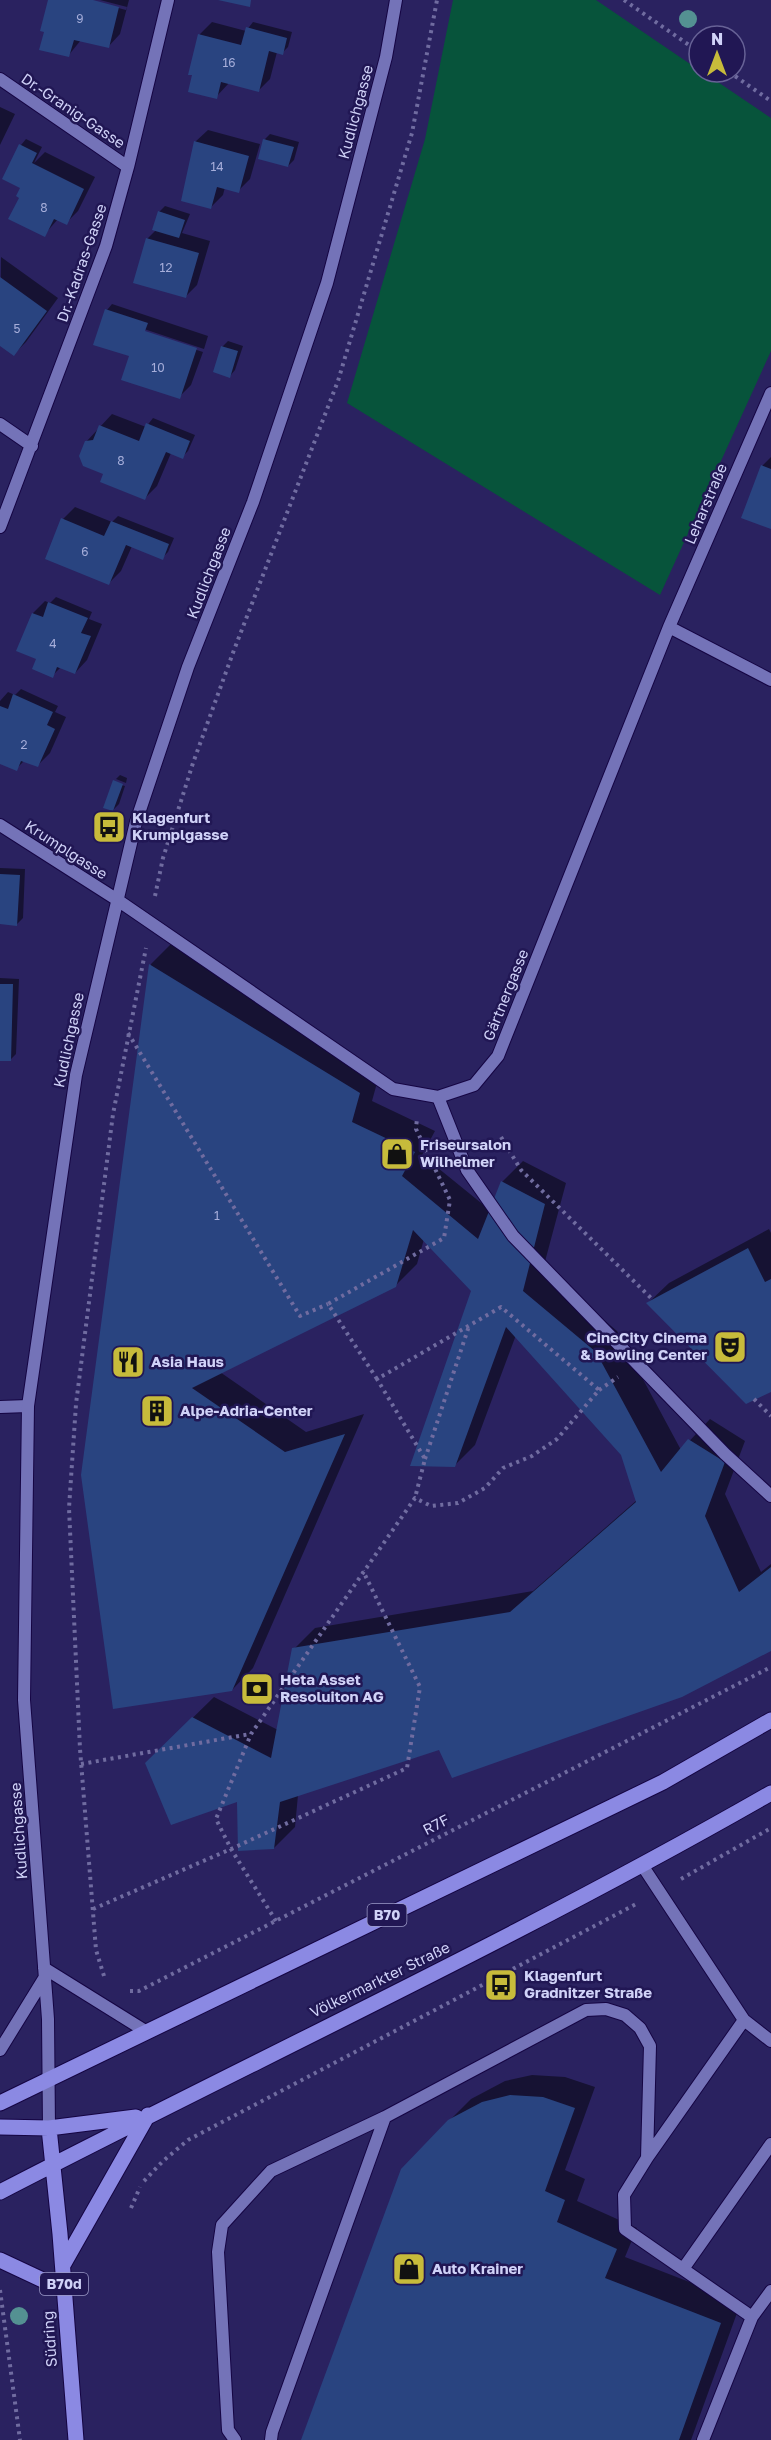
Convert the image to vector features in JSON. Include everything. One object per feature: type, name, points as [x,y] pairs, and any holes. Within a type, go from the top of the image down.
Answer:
[{"type":"main road","name":"B70","points":[[0,2103],[663,1782],[771,1720]]},
{"type":"main road","name":"Völkermarkter Straße","points":[[0,2192],[148,2115],[461,1960],[642,1865],[771,1793]]},
{"type":"main road","points":[[0,2127],[49,2128],[148,2115]]},
{"type":"main road","points":[[63,2265],[148,2115]]},
{"type":"main road","name":"Südring","points":[[49,2128],[63,2265],[76,2440]]},
{"type":"main road","points":[[0,2260],[64,2290]]},
{"type":"street","name":"Dr.-Kadras-Gasse","points":[[0,527],[106,246],[128,167],[168,0]]},
{"type":"street","name":"Kudlichgasse","points":[[49,2128],[48,2019],[24,1700],[28,1406],[76,1075],[136,822],[188,667],[253,502],[327,283],[386,57],[396,0]]},
{"type":"street","name":"Dr.-Granig-Gasse","points":[[0,79],[128,167]]},
{"type":"street","name":"Leharstraße","points":[[669,627],[771,393]]},
{"type":"street","points":[[0,424],[32,446]]},
{"type":"street","name":"Gärtnergasse","points":[[116,899],[393,1089],[438,1097],[474,1084],[498,1056],[669,627]]},
{"type":"street","points":[[669,627],[771,680]]},
{"type":"street","name":"Krumplgasse","points":[[0,825],[116,899]]},
{"type":"street","points":[[438,1097],[467,1170],[513,1236],[725,1454],[771,1496]]},
{"type":"street","points":[[0,1407],[28,1406]]},
{"type":"street","points":[[642,1865],[744,2020],[771,2041]]},
{"type":"street","points":[[0,2050],[44,1973],[147,2032]]},
{"type":"street","points":[[236,2440],[228,2430],[218,2252],[222,2225],[271,2171],[385,2117],[586,2010],[606,2009],[625,2015],[640,2028],[650,2046],[646,2158]]},
{"type":"street","points":[[744,2020],[646,2158],[624,2195],[625,2229],[752,2317]]},
{"type":"street","points":[[271,2440],[385,2117]]},
{"type":"street","points":[[683,2270],[771,2144]]},
{"type":"street","points":[[704,2440],[752,2317],[771,2291]]},
{"type":"path","points":[[106,1981],[96,1950],[81,1764],[69,1508],[81,1369],[113,1114],[163,858],[193,763],[234,650],[338,381],[412,133],[437,0]]},
{"type":"path","points":[[624,0],[687,44]]},
{"type":"path","points":[[746,84],[771,101]]},
{"type":"path","points":[[128,1033],[300,1316],[328,1304],[444,1238],[450,1200],[416,1129],[419,1094]]},
{"type":"path","points":[[501,1137],[521,1170],[653,1300]]},
{"type":"path","points":[[328,1304],[377,1379],[424,1459]]},
{"type":"path","points":[[377,1379],[501,1306],[598,1390],[557,1439],[532,1456],[503,1468],[485,1488],[458,1503],[431,1506],[415,1498]]},
{"type":"path","points":[[276,1921],[231,1850],[216,1820],[251,1734],[415,1498],[424,1459],[469,1325]]},
{"type":"path","points":[[754,1400],[771,1416]]},
{"type":"path","points":[[93,1909],[231,1850],[407,1767],[420,1687],[363,1571]]},
{"type":"path","name":"R7F","points":[[119,1991],[139,1991],[771,1667]]},
{"type":"path","points":[[81,1764],[251,1734]]},
{"type":"path","points":[[131,2208],[143,2182],[188,2140],[659,1892],[771,1828]]},
{"type":"path","points":[[0,2289],[20,2440]]},
{"type":"green space","points":[[453,0],[596,0],[687,62],[687,84],[721,84],[771,118],[771,351],[660,595],[347,403],[425,139]]},
{"type":"building","points":[[48,0],[93,0],[119,7],[109,48],[74,40],[69,57],[39,50],[44,32],[40,31]]},
{"type":"building","points":[[218,0],[251,0],[250,7]]},
{"type":"building","points":[[246,27],[287,38],[283,55],[269,51],[259,92],[221,82],[217,99],[188,92],[192,75],[188,75],[198,34],[241,45]]},
{"type":"building","points":[[263,139],[294,147],[288,167],[258,159]]},
{"type":"building","points":[[194,141],[249,156],[239,193],[217,187],[211,209],[181,201]]},
{"type":"building","points":[[19,144],[37,153],[32,163],[84,189],[67,225],[54,219],[45,237],[8,219],[19,198],[16,196],[20,188],[2,179]]},
{"type":"building","points":[[158,211],[185,220],[179,238],[152,230]]},
{"type":"building","points":[[146,238],[199,253],[186,298],[133,283]]},
{"type":"building","points":[[0,277],[47,311],[14,356],[0,346]]},
{"type":"building","points":[[105,309],[148,323],[145,331],[197,348],[180,399],[121,380],[129,356],[93,345]]},
{"type":"building","points":[[221,346],[238,351],[230,378],[213,372]]},
{"type":"building","points":[[146,423],[190,441],[183,459],[166,452],[145,500],[100,482],[103,474],[83,466],[79,456],[85,441],[93,440],[99,425],[139,441]]},
{"type":"building","points":[[761,465],[771,469],[771,529],[741,518]]},
{"type":"building","points":[[61,518],[104,536],[111,521],[169,544],[163,560],[126,545],[109,585],[45,559]]},
{"type":"building","points":[[48,602],[88,618],[81,633],[91,636],[75,674],[57,667],[53,678],[32,669],[36,659],[16,651],[32,613],[43,617]]},
{"type":"building","points":[[13,694],[53,712],[47,725],[55,729],[38,767],[21,761],[17,771],[0,764],[0,706],[8,709]]},
{"type":"building","points":[[113,780],[123,784],[113,811],[103,808]]},
{"type":"building","points":[[0,874],[20,875],[17,926],[0,924]]},
{"type":"building","name":"Alpe-Adria-Center","points":[[149,964],[360,1093],[352,1122],[415,1152],[402,1176],[478,1239],[501,1181],[545,1204],[523,1291],[596,1352],[661,1472],[688,1439],[725,1462],[705,1516],[739,1592],[771,1567],[771,1651],[682,1697],[452,1778],[439,1750],[280,1802],[274,1849],[238,1851],[237,1802],[171,1825],[145,1763],[192,1717],[271,1758],[292,1648],[510,1612],[636,1502],[621,1455],[506,1327],[455,1467],[410,1466],[471,1291],[413,1230],[396,1287],[192,1388],[285,1452],[345,1434],[232,1691],[113,1709],[81,1475]]},
{"type":"building","points":[[0,984],[13,984],[11,1061],[0,1061]]},
{"type":"building","name":"CineCity Cinema & Bowling Center","points":[[748,1248],[765,1282],[771,1279],[771,1392],[746,1404],[646,1303]]},
{"type":"building","points":[[510,2095],[543,2097],[575,2108],[545,2191],[565,2200],[557,2222],[617,2249],[605,2278],[721,2323],[679,2440],[301,2440],[401,2169],[448,2120],[482,2102]]},
{"type":"place","name":"Klagenfurt Krumplgasse","points":[[109,827]]},
{"type":"place","name":"Friseursalon Wilhelmer","points":[[397,1154]]},
{"type":"place","name":"CineCity Cinema & Bowling Center","points":[[730,1347]]},
{"type":"place","name":"Asia Haus","points":[[128,1362]]},
{"type":"place","name":"Alpe-Adria-Center","points":[[157,1411]]},
{"type":"place","name":"Heta Asset Resoluiton AG","points":[[257,1689]]},
{"type":"place","name":"Klagenfurt Gradnitzer Straße","points":[[501,1985]]},
{"type":"place","name":"Auto Krainer","points":[[409,2269]]}]
